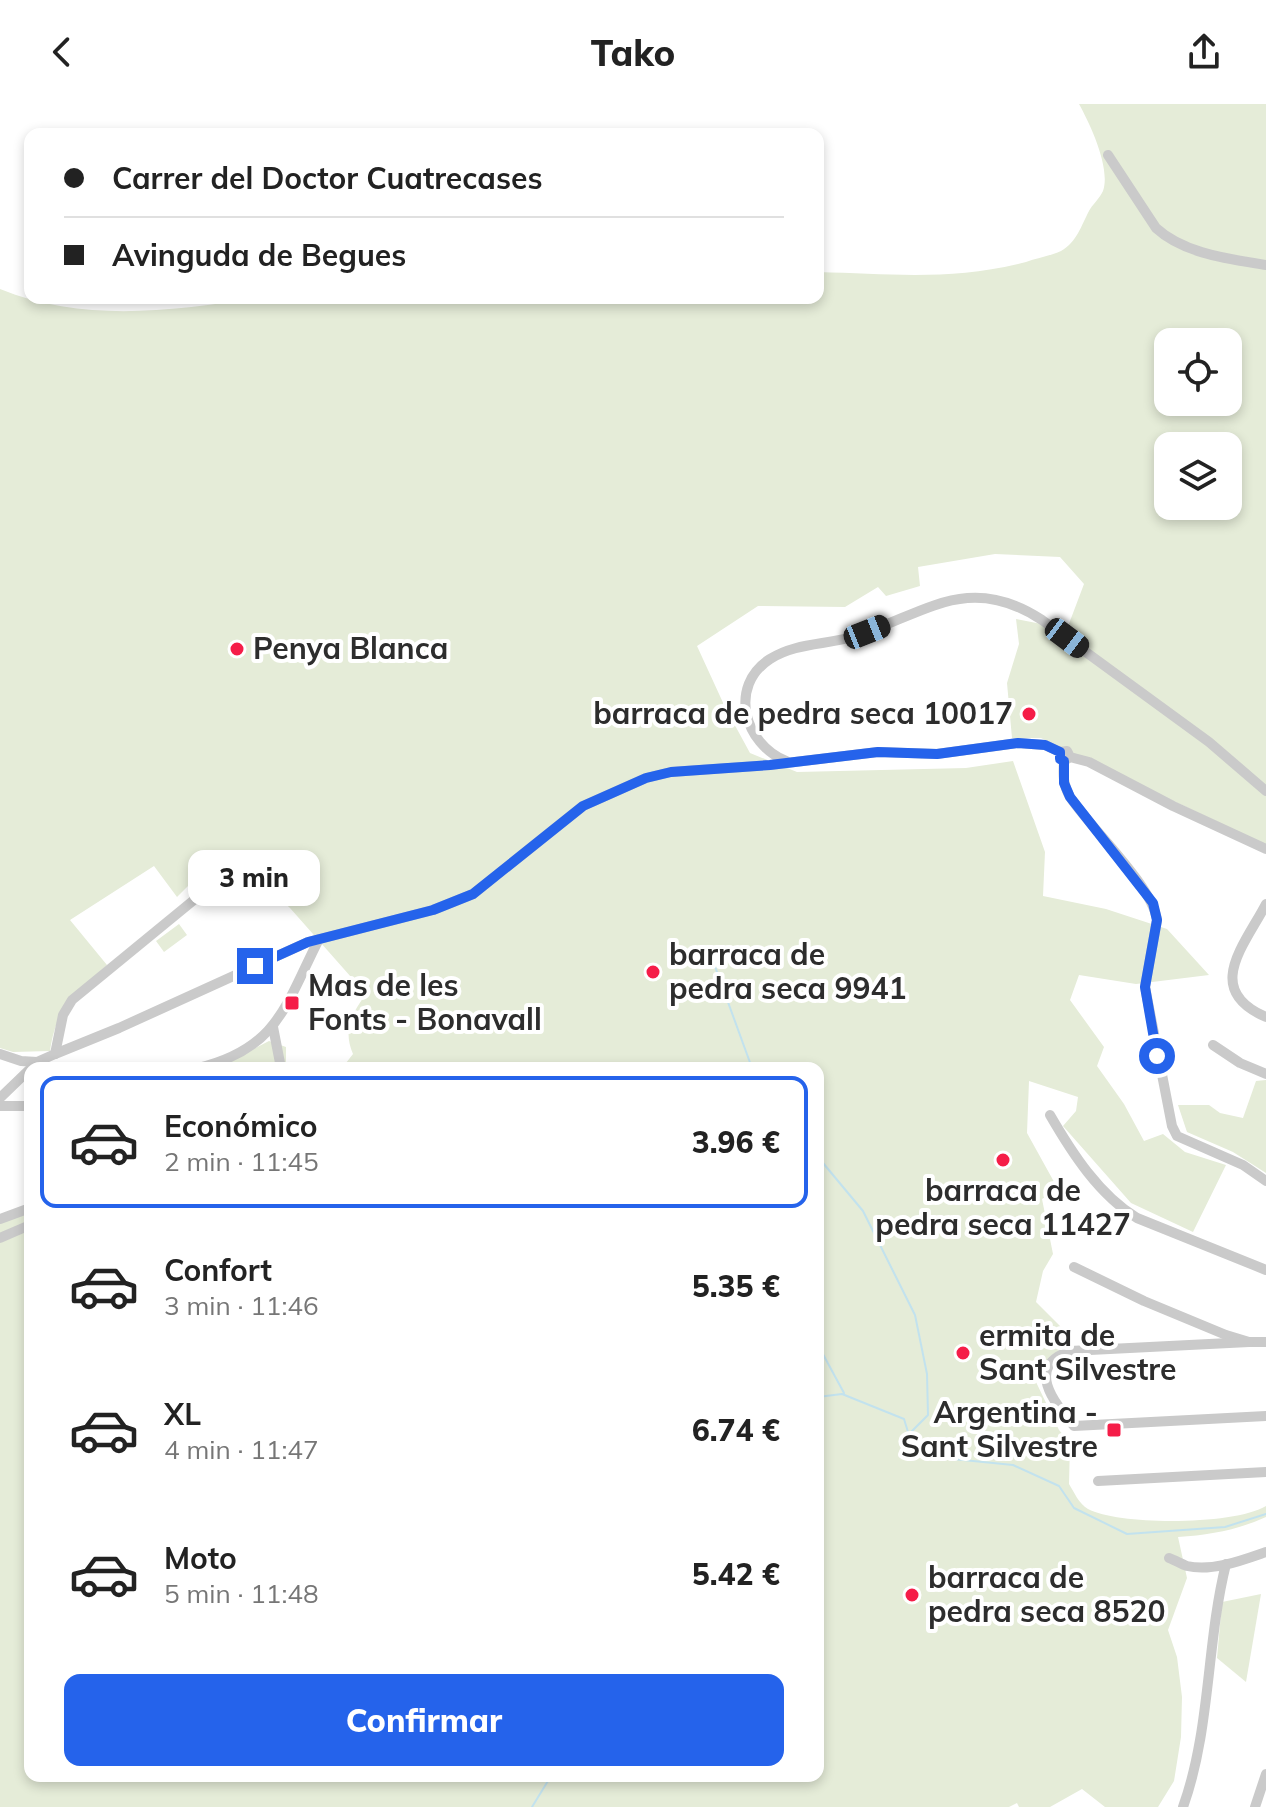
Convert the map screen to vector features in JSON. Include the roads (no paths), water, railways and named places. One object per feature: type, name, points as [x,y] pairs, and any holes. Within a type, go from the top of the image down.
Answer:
[{"type":"street","points":[[1108,155],[1156,228],[1165,236],[1205,252],[1266,265]]},
{"type":"street","points":[[787,762],[770,753],[744,713],[747,688],[769,660],[797,648],[850,638],[924,607],[953,599],[988,597],[1012,602],[1042,620],[1209,742],[1266,791]]},
{"type":"street","points":[[40,1062],[292,948],[422,913],[473,894],[583,806],[646,778],[671,772],[740,768],[878,752],[937,754],[1018,743],[1045,745],[1065,757],[1089,762],[1173,806],[1266,849]]},
{"type":"street","points":[[1065,757],[1064,783],[1070,797],[1153,903],[1157,920],[1145,987],[1172,1126],[1177,1136],[1243,1165],[1266,1181]]},
{"type":"street","points":[[55,1054],[63,1015],[72,1000],[200,895]]},
{"type":"street","points":[[1266,904],[1231,972],[1233,990],[1246,1008],[1266,1017]]},
{"type":"street","points":[[214,1062],[263,1039],[273,1027],[319,939]]},
{"type":"street","points":[[273,1027],[280,1062]]},
{"type":"street","points":[[1213,1045],[1240,1063],[1266,1074]]},
{"type":"street","points":[[0,1054],[24,1062]]},
{"type":"street","points":[[0,1098],[24,1075]]},
{"type":"street","points":[[0,1106],[24,1106]]},
{"type":"street","points":[[1050,1115],[1070,1150],[1124,1210],[1266,1270]]},
{"type":"street","points":[[0,1219],[24,1210]]},
{"type":"street","points":[[0,1238],[24,1228]]},
{"type":"street","points":[[1074,1267],[1144,1301],[1249,1342]]},
{"type":"street","points":[[1266,1342],[1064,1353],[1051,1365],[1046,1383],[1054,1400],[1074,1426],[1266,1416]]},
{"type":"street","points":[[1098,1481],[1266,1472]]},
{"type":"street","points":[[1169,1558],[1189,1566],[1226,1564],[1266,1552]]},
{"type":"street","points":[[1183,1807],[1201,1741],[1217,1600],[1226,1564]]},
{"type":"street","points":[[1255,1807],[1266,1774]]},
{"type":"waterway","points":[[713,961],[750,1062]]},
{"type":"waterway","points":[[824,1164],[863,1211],[915,1315],[927,1374],[928,1415],[909,1434]]},
{"type":"waterway","points":[[824,1356],[844,1393]]},
{"type":"waterway","points":[[824,1396],[842,1394],[904,1419],[912,1445],[953,1459],[1013,1465],[1059,1486],[1074,1508],[1127,1534],[1225,1527],[1266,1514]]},
{"type":"waterway","points":[[532,1807],[547,1782]]},
{"type":"place","name":"Penya Blanca","points":[[237,649]]},
{"type":"place","name":"barraca de pedra seca 10017","points":[[1029,714]]},
{"type":"place","name":"barraca de pedra seca 9941","points":[[653,972]]},
{"type":"place","name":"Mas de les Fonts - Bonavall","points":[[292,1003]]},
{"type":"place","name":"barraca de pedra seca 11427","points":[[1003,1160]]},
{"type":"place","name":"ermita de Sant Silvestre","points":[[963,1353]]},
{"type":"place","name":"Argentina - Sant Silvestre","points":[[1114,1430]]},
{"type":"place","name":"barraca de pedra seca 8520","points":[[912,1595]]}]
